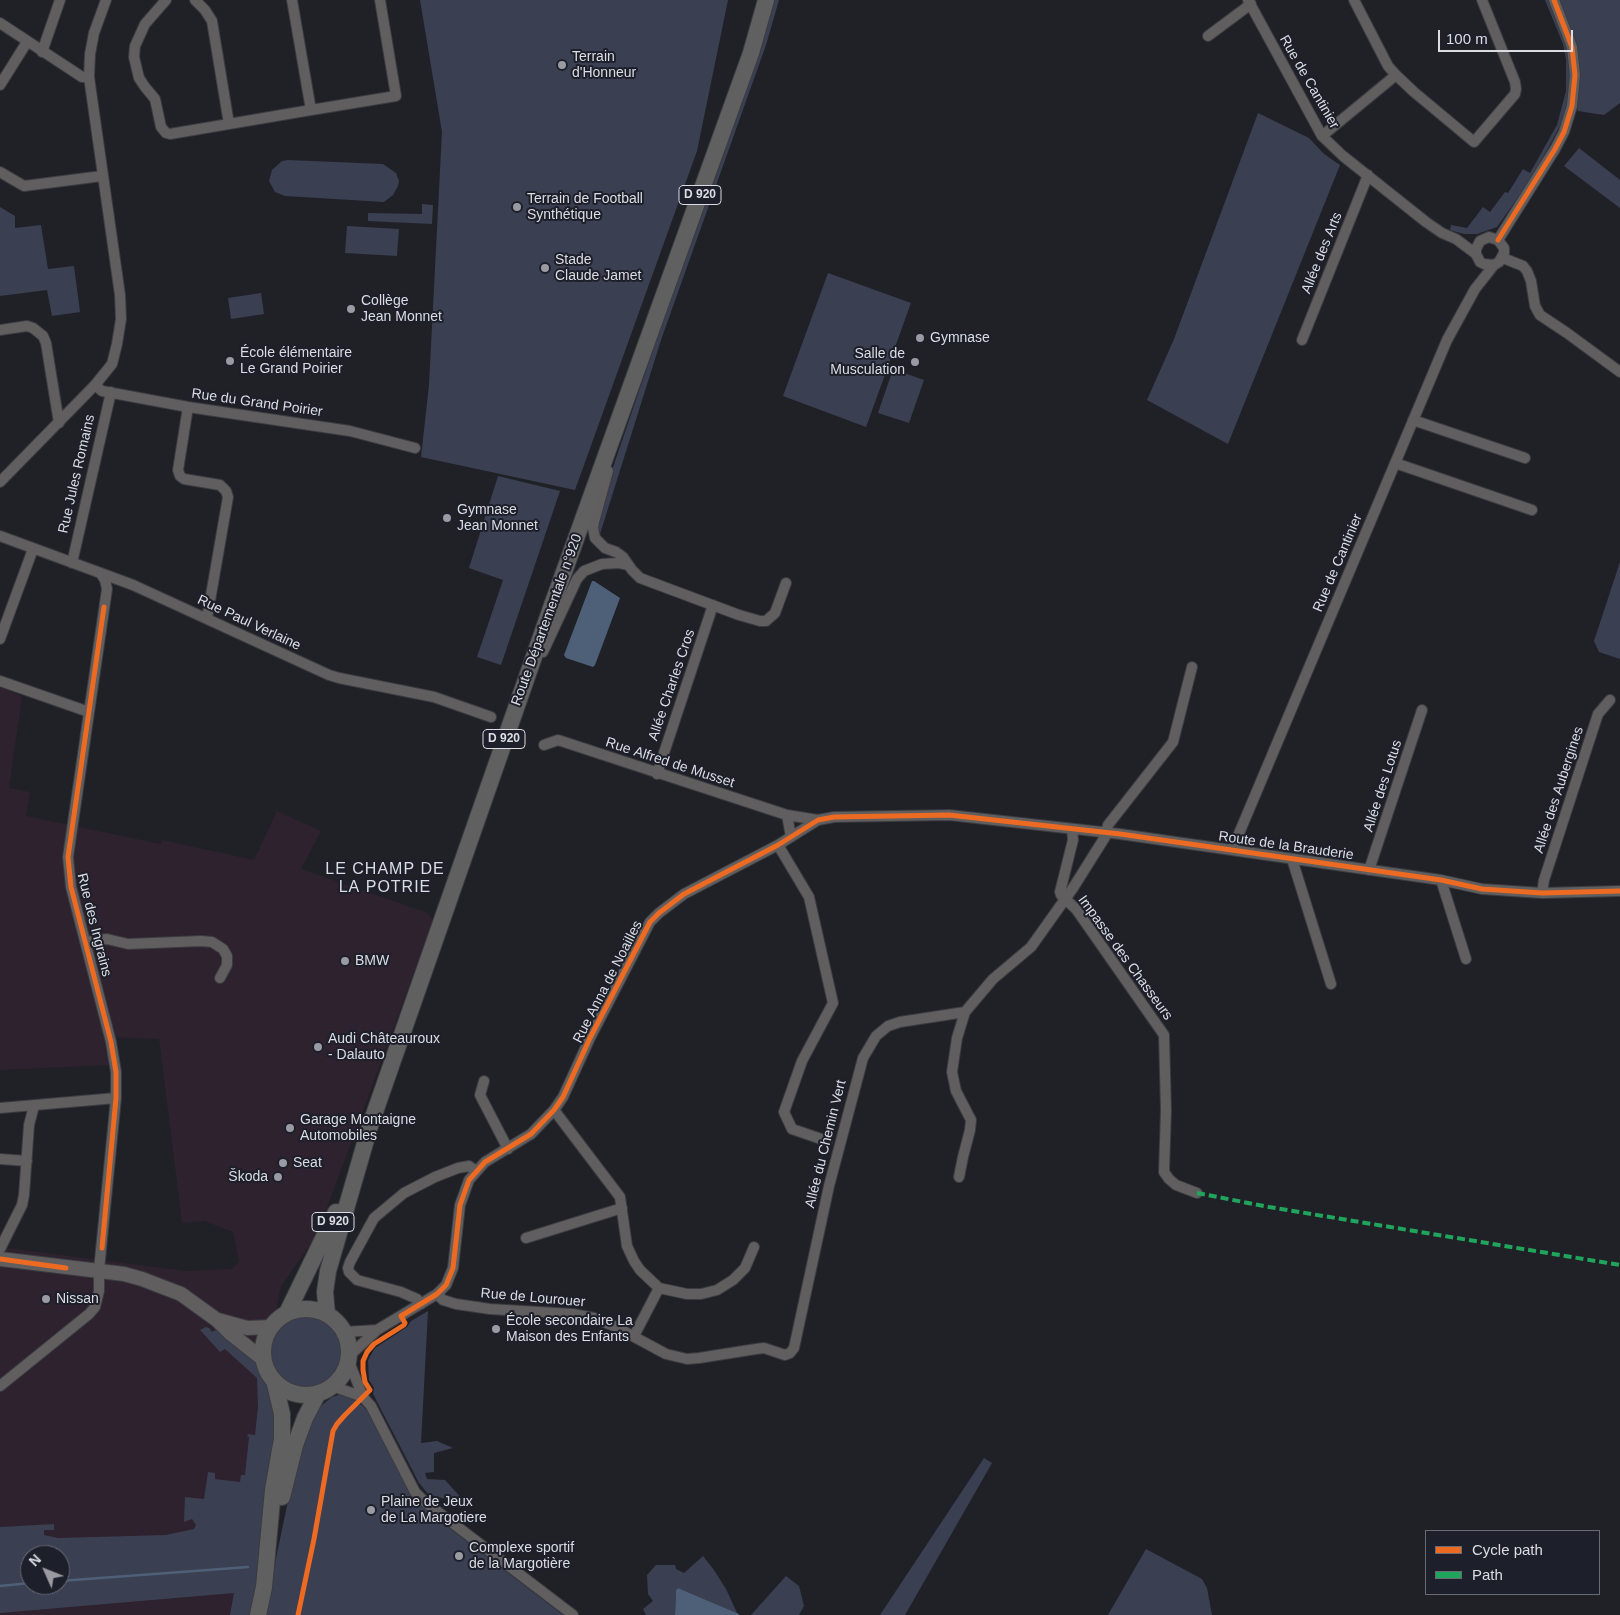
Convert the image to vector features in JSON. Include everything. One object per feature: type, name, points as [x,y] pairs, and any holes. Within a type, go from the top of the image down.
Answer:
[{"type":"main road","name":"D 920","points":[[630,388],[751,53],[766,0]]},
{"type":"main road","name":"Route Départementale n°920","points":[[370,1126],[630,388]]},
{"type":"main road","name":"D 920","points":[[287,1313],[333,1220],[351,1167],[370,1126]]},
{"type":"main road","name":"D 920","points":[[327,1314],[325,1292],[328,1272],[370,1126]]},
{"type":"main road","points":[[268,1554],[295,1445],[305,1418],[325,1389],[343,1374],[348,1358],[348,1344],[344,1332],[337,1322],[327,1314],[307,1309],[287,1313],[271,1327],[264,1343],[264,1360],[267,1371],[283,1388],[294,1393],[306,1395],[325,1389]]},
{"type":"main road","points":[[258,1615],[264,1587],[273,1490],[282,1439],[282,1414],[274,1380]]},
{"type":"street","points":[[42,52],[60,0]]},
{"type":"street","points":[[0,482],[95,386],[112,364],[117,344],[122,319],[120,296],[89,77],[90,54],[94,33],[106,0]]},
{"type":"street","points":[[166,0],[145,24],[135,46],[134,57],[139,78],[155,99],[161,127],[170,134],[396,96],[380,0]]},
{"type":"street","points":[[195,0],[212,21],[229,124]]},
{"type":"street","points":[[292,0],[311,110]]},
{"type":"street","points":[[1354,0],[1388,66],[1396,76],[1474,142],[1515,94],[1516,89],[1515,82],[1482,0]]},
{"type":"street","points":[[1498,240],[1555,149],[1564,132],[1572,106],[1575,75],[1572,47],[1554,0]]},
{"type":"street","points":[[1208,36],[1249,2]]},
{"type":"street","name":"Rue de Cantinier","points":[[1249,2],[1322,136],[1343,156],[1426,222],[1442,233],[1456,239],[1478,258],[1475,289]]},
{"type":"street","points":[[0,23],[82,77],[89,77]]},
{"type":"street","points":[[0,85],[27,42]]},
{"type":"street","points":[[1322,136],[1396,76]]},
{"type":"street","points":[[0,172],[24,186],[102,176]]},
{"type":"street","name":"Allée des Arts","points":[[1302,340],[1368,175]]},
{"type":"street","points":[[1498,262],[1504,248],[1498,240],[1489,237],[1480,241],[1476,249],[1478,258],[1489,266],[1498,262],[1523,266],[1531,281],[1535,306],[1540,315],[1620,372]]},
{"type":"street","name":"Rue de Cantinier","points":[[1456,239],[1480,241]]},
{"type":"street","name":"Rue de Cantinier","points":[[1232,850],[1447,340],[1475,289],[1498,262]]},
{"type":"street","points":[[0,330],[27,326],[44,336],[58,423]]},
{"type":"street","name":"Rue du Grand Poirier","points":[[95,386],[102,391],[188,407],[350,431],[415,448]]},
{"type":"street","points":[[630,388],[593,528],[599,544],[622,557],[636,574],[645,580],[754,620],[766,621],[775,613],[786,583]]},
{"type":"street","name":"Rue Jules Romains","points":[[72,563],[111,392]]},
{"type":"street","points":[[188,407],[178,470],[180,476],[184,479],[220,485],[228,496],[207,618]]},
{"type":"street","points":[[1413,420],[1525,458]]},
{"type":"street","points":[[1395,463],[1532,510]]},
{"type":"street","name":"Rue Paul Verlaine","points":[[0,536],[133,585],[329,675],[434,697],[491,717]]},
{"type":"street","points":[[0,639],[33,548]]},
{"type":"street","points":[[519,700],[577,579],[584,571],[602,564],[619,563],[628,565]]},
{"type":"street","name":"Rue des Ingrains","points":[[0,1386],[89,1314],[95,1306],[99,1291],[99,1270],[116,1098],[116,1072],[111,1042],[71,887],[68,857],[107,590],[106,580],[101,574]]},
{"type":"street","name":"Allée Charles Cros","points":[[657,774],[713,605]]},
{"type":"street","points":[[960,1177],[971,1120],[954,1084],[952,1072],[957,1038],[965,1012],[993,979],[1031,947],[1105,837],[1108,825],[1173,742],[1192,667]]},
{"type":"street","points":[[0,681],[89,712]]},
{"type":"street","name":"Allée des Aubergines","points":[[1542,893],[1544,880],[1598,714],[1610,700]]},
{"type":"street","name":"Allée des Lotus","points":[[1370,870],[1422,710]]},
{"type":"street","name":"Rue Alfred de Musset","points":[[544,744],[558,740],[787,815],[818,820],[834,817],[949,815]]},
{"type":"street","points":[[787,815],[791,837]]},
{"type":"street","name":"Route de la Brauderie","points":[[949,815],[1232,850],[1441,880],[1482,889],[1542,893],[1620,891]]},
{"type":"street","name":"Rue Anna de Noailles","points":[[476,1170],[491,1157],[532,1134],[563,1098],[590,1038],[650,922],[684,894],[778,845],[818,820]]},
{"type":"street","points":[[1065,898],[1060,892],[1073,840],[1072,829]]},
{"type":"street","points":[[778,845],[809,897],[833,1003],[802,1061],[784,1112],[792,1128],[827,1141]]},
{"type":"street","points":[[1070,855],[1075,862],[1081,864],[1089,861]]},
{"type":"street","points":[[1292,859],[1331,984]]},
{"type":"street","points":[[1441,880],[1466,959]]},
{"type":"street","name":"Impasse des Chasseurs","points":[[1065,898],[1076,909],[1164,1035],[1166,1110],[1164,1172],[1176,1185],[1197,1193]]},
{"type":"street","points":[[86,942],[107,939],[128,944],[212,942],[223,949],[227,956],[227,965],[220,978]]},
{"type":"street","name":"Allée du Chemin Vert","points":[[790,1353],[794,1348],[830,1186],[863,1058],[876,1036],[888,1026],[900,1022],[965,1012]]},
{"type":"street","points":[[484,1081],[480,1095],[508,1149]]},
{"type":"street","points":[[0,1108],[116,1098]]},
{"type":"street","points":[[0,1249],[22,1205],[29,1125],[34,1106]]},
{"type":"street","points":[[554,1110],[620,1197],[627,1246],[640,1270],[659,1288],[687,1294],[701,1294],[717,1290],[733,1280],[745,1268],[754,1247]]},
{"type":"street","points":[[0,1159],[27,1161]]},
{"type":"street","points":[[421,1304],[417,1299],[401,1292],[357,1280],[349,1272],[350,1262],[374,1218],[404,1193],[434,1177],[469,1166],[476,1170],[465,1188],[460,1205],[453,1268],[446,1285],[437,1294],[421,1304],[377,1330],[348,1358],[364,1397],[371,1406],[415,1492],[425,1502],[573,1615]]},
{"type":"street","points":[[526,1238],[622,1208]]},
{"type":"street","points":[[0,1259],[66,1268],[99,1270],[142,1279],[181,1294],[217,1320],[264,1360]]},
{"type":"street","points":[[634,1336],[659,1288]]},
{"type":"street","name":"Rue de Lourouer","points":[[437,1294],[444,1300],[456,1304],[481,1308],[573,1314],[594,1318],[673,1356],[687,1358],[764,1348],[785,1354],[790,1353]]},
{"type":"street","points":[[217,1320],[247,1328],[271,1327]]},
{"type":"street","points":[[344,1332],[377,1330]]},
{"type":"street","points":[[325,1389],[364,1397]]},
{"type":"shaded area","name":"Stade Claude Jamet","points":[[420,0],[728,0],[697,151],[575,490],[421,457],[429,385],[442,132]]},
{"type":"shaded area","points":[[772,0],[779,0],[766,45],[661,340],[600,534],[597,527],[607,485]]},
{"type":"shaded area","points":[[1545,0],[1549,0],[1566,41],[1570,60],[1567,108],[1560,126],[1531,179],[1497,227],[1477,234],[1464,234],[1450,230],[1451,225],[1467,228],[1483,207],[1490,212],[1505,192],[1508,193],[1523,169],[1530,173],[1557,125],[1566,91],[1566,59],[1563,44]]},
{"type":"shaded area","points":[[1560,0],[1620,0],[1620,103],[1604,115],[1578,111],[1576,106],[1580,68],[1571,30]]},
{"type":"shaded area","points":[[1258,113],[1309,138],[1324,154],[1340,165],[1228,444],[1147,400],[1174,339]]},
{"type":"shaded area","points":[[1579,148],[1620,180],[1620,208],[1564,166]]},
{"type":"shaded area","points":[[282,161],[383,164],[396,173],[399,181],[398,186],[393,195],[384,202],[285,196],[275,192],[269,181],[272,170]]},
{"type":"shaded area","points":[[422,204],[433,205],[432,224],[368,221],[368,213],[422,214]]},
{"type":"shaded area","points":[[0,207],[15,216],[15,228],[41,225],[48,269],[74,266],[80,312],[52,316],[47,290],[0,296]]},
{"type":"shaded area","points":[[347,226],[399,229],[397,256],[345,253]]},
{"type":"shaded area","points":[[828,273],[911,303],[866,427],[783,396]]},
{"type":"shaded area","points":[[261,293],[264,314],[231,319],[228,298]]},
{"type":"shaded area","points":[[893,369],[924,380],[909,423],[878,413]]},
{"type":"shaded area","points":[[498,476],[560,491],[501,665],[477,657],[503,580],[469,568]]},
{"type":"shaded area","points":[[1620,562],[1620,659],[1599,652],[1594,641]]},
{"type":"shaded area","points":[[592,581],[620,598],[593,667],[566,658],[564,655]]},
{"type":"shaded area","points":[[0,687],[22,696],[9,788],[30,792],[26,816],[161,844],[162,840],[254,860],[277,811],[321,831],[301,869],[428,913],[433,921],[317,1235],[281,1286],[262,1383],[237,1615],[0,1615],[0,1247],[186,1271],[232,1269],[239,1262],[233,1232],[204,1221],[182,1223],[159,1039],[106,1037],[109,1065],[0,1070]]},
{"type":"shaded area","points":[[306,1309],[322,1313],[336,1322],[345,1336],[349,1352],[345,1368],[336,1382],[322,1391],[306,1395],[290,1391],[276,1382],[267,1368],[263,1352],[267,1336],[276,1322],[290,1313]]},
{"type":"shaded area","points":[[428,1311],[421,1443],[437,1441],[453,1448],[434,1453],[434,1472],[425,1473],[427,1479],[445,1480],[464,1501],[459,1503],[428,1494],[419,1483],[373,1394],[374,1388],[369,1380],[368,1360],[375,1348],[407,1327],[411,1321]]},
{"type":"shaded area","points":[[206,1327],[212,1332],[216,1330],[258,1364],[279,1410],[252,1615],[230,1615],[234,1593],[0,1613],[0,1527],[54,1524],[54,1530],[44,1530],[44,1535],[58,1538],[166,1535],[194,1529],[196,1525],[192,1519],[184,1522],[185,1497],[204,1499],[208,1472],[215,1473],[215,1479],[240,1482],[241,1475],[245,1475],[249,1437],[247,1436],[248,1434],[255,1435],[258,1407],[257,1378],[225,1349],[220,1352],[200,1330]]},
{"type":"shaded area","points":[[342,1394],[358,1402],[370,1413],[410,1493],[448,1527],[563,1615],[264,1615],[299,1449],[314,1415],[332,1397]]},
{"type":"shaded area","points":[[984,1458],[992,1463],[905,1615],[880,1615]]},
{"type":"shaded area","points":[[1146,1549],[1202,1579],[1207,1588],[1212,1615],[1108,1615]]},
{"type":"shaded area","points":[[703,1556],[726,1589],[737,1613],[678,1588],[676,1590],[675,1615],[646,1615],[643,1609],[653,1601],[648,1594],[647,1575],[656,1565],[675,1565],[676,1569],[684,1573]]},
{"type":"shaded area","points":[[786,1576],[799,1586],[804,1606],[799,1615],[751,1615]]},
{"type":"shaded area","points":[[678,1588],[740,1615],[675,1615],[676,1590]]},
{"type":"waterway","points":[[70,1580],[248,1567]]},
{"type":"waterway","points":[[0,1586],[20,1584]]},
{"type":"marked path","points":[[1197,1193],[1269,1207],[1620,1265]]},
{"type":"cycle path","points":[[1498,240],[1555,149],[1564,132],[1572,106],[1575,75],[1572,47],[1554,0]]},
{"type":"cycle path","points":[[102,1248],[116,1098],[116,1072],[111,1042],[71,887],[68,857],[104,607]]},
{"type":"cycle path","points":[[298,1615],[314,1539],[333,1431],[345,1415],[370,1390],[365,1382],[363,1370],[363,1361],[367,1352],[374,1344],[404,1325],[405,1323],[401,1316],[437,1294],[446,1285],[453,1268],[460,1205],[469,1180],[485,1162],[531,1134],[554,1110],[563,1097],[590,1038],[650,922],[684,894],[778,845],[818,820],[834,817],[949,815],[1120,834],[1441,880],[1482,889],[1542,893],[1620,891]]},
{"type":"cycle path","points":[[0,1259],[66,1268]]},
{"type":"place","name":"Terrain d'Honneur","points":[[562,65]]},
{"type":"place","name":"Terrain de Football Synthétique","points":[[517,207]]},
{"type":"place","name":"Stade Claude Jamet","points":[[545,268]]},
{"type":"place","name":"Collège Jean Monnet","points":[[351,309]]},
{"type":"place","name":"Gymnase","points":[[920,338]]},
{"type":"place","name":"École élémentaire Le Grand Poirier","points":[[230,361]]},
{"type":"place","name":"Salle de Musculation","points":[[915,362]]},
{"type":"place","name":"Gymnase Jean Monnet","points":[[447,518]]},
{"type":"place","name":"BMW","points":[[345,961]]},
{"type":"place","name":"Audi Châteauroux - Dalauto","points":[[318,1047]]},
{"type":"place","name":"Garage Montaigne Automobiles","points":[[290,1128]]},
{"type":"place","name":"Seat","points":[[283,1163]]},
{"type":"place","name":"Škoda","points":[[278,1177]]},
{"type":"place","name":"Nissan","points":[[46,1299]]},
{"type":"place","name":"École secondaire La Maison des Enfants","points":[[496,1329]]},
{"type":"place","name":"Plaine de Jeux de La Margotiere","points":[[371,1510]]},
{"type":"place","name":"Complexe sportif de la Margotière","points":[[459,1556]]},
{"type":"district","name":"LE CHAMP DE LA POTRIE","points":[[385,879]]}]
